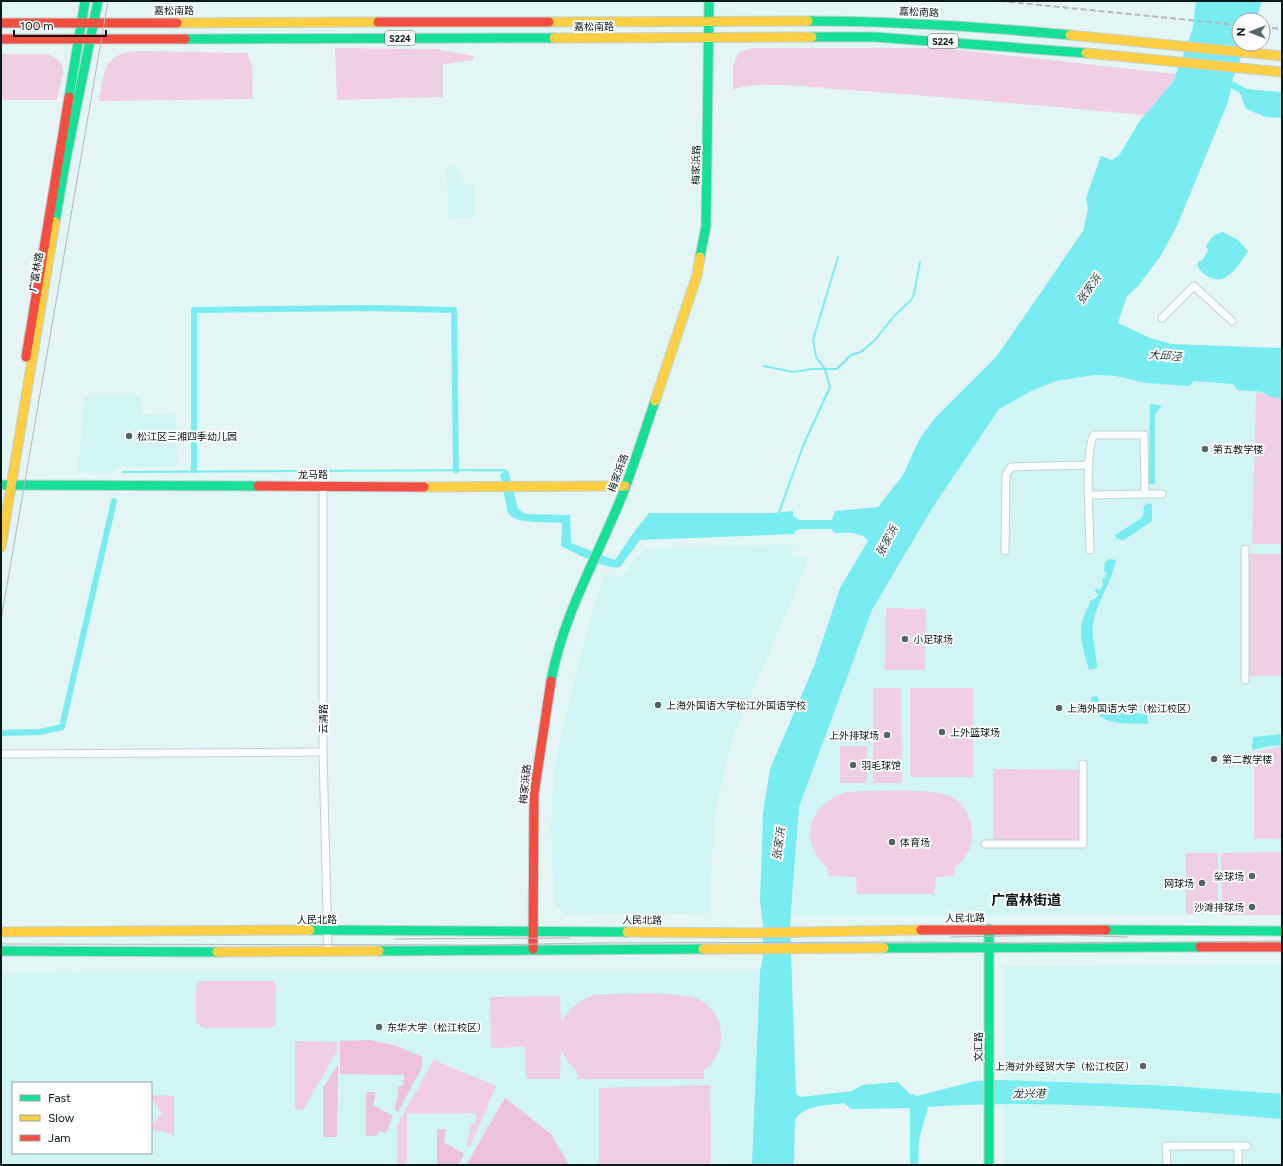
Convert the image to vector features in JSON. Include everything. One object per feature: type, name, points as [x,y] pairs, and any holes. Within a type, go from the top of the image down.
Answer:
[{"type":"main road","name":"广富林路","points":[[1,548],[6,485],[85,1]]},
{"type":"main road","name":"广富林路","points":[[1,509],[66,159],[83,70],[95,22],[98,1]]},
{"type":"main road","name":"梅家浜路","points":[[533,949],[534,794],[551,679],[561,639],[574,603],[625,486],[672,354],[697,275],[706,226],[709,1]]},
{"type":"main road","name":"嘉松南路","points":[[1,23],[821,20],[930,23],[1040,31],[1282,56]]},
{"type":"main road","name":"嘉松南路","points":[[1,39],[875,38],[937,40],[1038,48],[1282,72]]},
{"type":"main road","name":"龙马路","points":[[6,485],[323,485],[500,488],[625,486]]},
{"type":"main road","name":"人民北路","points":[[1,932],[533,930],[797,933],[989,929],[1282,930]]},
{"type":"main road","name":"文汇路","points":[[989,929],[989,1165]]},
{"type":"main road","points":[[1,950],[328,952],[533,949],[1282,947]]},
{"type":"street","points":[[1162,318],[1194,286],[1232,321]]},
{"type":"street","points":[[1090,550],[1089,465],[1090,441],[1094,435],[1144,435],[1145,494]]},
{"type":"street","points":[[1005,551],[1006,475],[1011,467],[1089,465]]},
{"type":"street","name":"云清路","points":[[323,485],[323,752],[328,952]]},
{"type":"street","points":[[1090,495],[1162,494]]},
{"type":"street","points":[[1245,549],[1245,680]]},
{"type":"street","points":[[1,754],[323,752]]},
{"type":"street","points":[[985,844],[1083,844],[1083,764]]},
{"type":"street","points":[[1166,1165],[1166,1146],[1247,1146]]},
{"type":"street","points":[[1238,1146],[1238,1165]]},
{"type":"shaded area","points":[[335,48],[435,49],[473,56],[473,60],[443,64],[443,97],[337,100]]},
{"type":"shaded area","points":[[752,48],[940,48],[1176,74],[1173,82],[1145,115],[789,85],[759,85],[733,90],[733,66],[739,52]]},
{"type":"shaded area","points":[[136,51],[248,53],[252,67],[253,99],[99,101],[104,74],[111,61],[117,56]]},
{"type":"shaded area","points":[[1,54],[48,54],[57,59],[62,65],[63,73],[57,100],[1,100]]},
{"type":"shaded area","points":[[454,165],[465,183],[474,188],[474,218],[448,219],[447,166]]},
{"type":"shaded area","name":"上海外国语大学（松江校区）","points":[[1094,375],[1116,376],[1147,383],[1189,386],[1194,381],[1233,384],[1237,390],[1264,392],[1282,398],[1282,915],[792,916],[799,807],[872,610],[931,510],[999,409],[1033,390],[1056,381]]},
{"type":"shaded area","points":[[1256,392],[1282,398],[1282,544],[1252,544]]},
{"type":"shaded area","name":"松江区三湘四季幼儿园","points":[[85,395],[140,395],[141,415],[176,413],[177,467],[118,467],[113,473],[78,472]]},
{"type":"shaded area","name":"上海外国语大学松江外国语学校","points":[[793,544],[792,556],[810,557],[733,736],[715,812],[710,888],[710,913],[564,915],[554,902],[551,828],[554,774],[576,674],[597,596],[605,574],[621,577],[644,549]]},
{"type":"shaded area","points":[[1249,554],[1282,554],[1282,676],[1248,676]]},
{"type":"shaded area","name":"小足球场","points":[[886,608],[926,609],[925,670],[885,670]]},
{"type":"shaded area","name":"上外排球场","points":[[873,688],[901,688],[902,783],[873,783]]},
{"type":"shaded area","name":"上外篮球场","points":[[910,688],[973,688],[973,777],[910,777]]},
{"type":"shaded area","name":"羽毛球馆","points":[[840,746],[867,746],[867,783],[840,783]]},
{"type":"shaded area","points":[[1282,747],[1282,838],[1254,839],[1254,752]]},
{"type":"shaded area","points":[[993,769],[1082,770],[1081,840],[993,840]]},
{"type":"shaded area","name":"体育场","points":[[897,790],[924,791],[947,795],[957,800],[970,819],[972,841],[966,856],[955,867],[955,876],[936,877],[934,894],[857,894],[856,877],[828,876],[828,868],[818,857],[813,846],[810,835],[812,824],[816,814],[823,805],[846,792]]},
{"type":"shaded area","name":"垒球场","points":[[1282,852],[1282,915],[1222,915],[1221,853]]},
{"type":"shaded area","name":"网球场","points":[[1186,853],[1218,853],[1218,913],[1186,914]]},
{"type":"shaded area","name":"上海对外经贸大学（松江校区）","points":[[1282,964],[1282,1165],[1004,1165],[1004,966]]},
{"type":"shaded area","name":"东华大学（松江校区）","points":[[760,971],[752,1165],[1,1165],[1,972]]},
{"type":"shaded area","points":[[200,981],[273,981],[276,986],[276,1025],[271,1028],[204,1028],[196,1023],[196,986]]},
{"type":"shaded area","points":[[672,994],[695,998],[705,1003],[713,1011],[719,1022],[721,1039],[715,1058],[704,1070],[704,1079],[577,1079],[577,1071],[567,1061],[561,1049],[560,1079],[526,1079],[525,1047],[491,1048],[490,997],[560,996],[561,1024],[574,1006],[594,995]]},
{"type":"shaded area","points":[[369,1040],[397,1046],[422,1057],[422,1067],[398,1112],[394,1109],[398,1096],[398,1086],[403,1085],[404,1075],[340,1074],[340,1041]]},
{"type":"shaded area","points":[[295,1041],[337,1042],[337,1051],[303,1110],[295,1109]]},
{"type":"shaded area","points":[[434,1060],[496,1086],[470,1147],[466,1145],[470,1132],[470,1124],[475,1124],[476,1113],[407,1114],[407,1165],[397,1165],[397,1125]]},
{"type":"shaded area","points":[[338,1064],[337,1137],[323,1137],[323,1088]]},
{"type":"shaded area","points":[[710,1085],[711,1165],[599,1165],[599,1088]]},
{"type":"shaded area","points":[[366,1092],[375,1092],[373,1105],[393,1116],[386,1133],[379,1131],[376,1136],[366,1136]]},
{"type":"shaded area","points":[[152,1095],[174,1096],[174,1137],[164,1131],[156,1131],[152,1128],[162,1113],[154,1102],[152,1103]]},
{"type":"shaded area","points":[[505,1098],[551,1134],[569,1165],[466,1165]]},
{"type":"shaded area","points":[[437,1129],[446,1129],[444,1142],[464,1154],[458,1165],[437,1165]]},
{"type":"water","points":[[1196,1],[1262,1],[1259,12],[1231,12],[1231,52],[1243,52],[1232,81],[1247,89],[1282,92],[1282,118],[1266,117],[1246,109],[1240,93],[1231,88],[1228,102],[1177,226],[1160,257],[1138,286],[1127,296],[1118,323],[1150,338],[1172,344],[1282,348],[1282,398],[1271,397],[1263,392],[1237,390],[1233,384],[1194,381],[1189,386],[1146,383],[1116,376],[1094,375],[1056,381],[1033,390],[999,409],[931,510],[872,610],[799,807],[790,925],[796,1094],[801,1097],[852,1091],[862,1085],[898,1082],[913,1097],[975,1081],[1001,1080],[1174,1086],[1282,1094],[1282,1119],[1105,1106],[1016,1104],[928,1107],[919,1140],[918,1165],[914,1165],[913,1108],[851,1109],[844,1103],[810,1108],[799,1115],[795,1120],[794,1165],[752,1165],[760,971],[763,957],[763,925],[760,901],[763,813],[770,769],[814,666],[840,588],[868,541],[858,534],[835,533],[831,529],[800,529],[795,531],[794,534],[640,540],[620,567],[607,566],[599,564],[561,546],[562,523],[523,520],[516,519],[511,516],[508,512],[500,474],[508,470],[518,509],[525,514],[570,515],[571,543],[615,560],[649,513],[773,513],[793,511],[793,516],[800,520],[832,520],[835,511],[878,507],[903,475],[920,438],[936,417],[997,356],[1083,231],[1088,209],[1086,198],[1101,156],[1112,160],[1120,154],[1139,122],[1173,82],[1193,28]]},
{"type":"water","points":[[1223,232],[1238,240],[1248,251],[1233,272],[1228,276],[1217,279],[1211,278],[1205,275],[1197,265],[1200,260],[1202,261],[1208,250],[1206,247],[1211,239],[1217,234]]},
{"type":"water","points":[[1150,404],[1162,406],[1155,414],[1155,484],[1149,484]]},
{"type":"water","points":[[1149,503],[1152,505],[1152,521],[1124,540],[1117,539],[1115,535],[1143,516],[1144,506]]},
{"type":"water","points":[[1110,559],[1116,560],[1093,622],[1097,668],[1089,670],[1083,645],[1081,632],[1082,625],[1090,601],[1095,599],[1098,595],[1095,591],[1097,588],[1099,591],[1103,586],[1102,579],[1104,579],[1107,573],[1104,571],[1105,562]]},
{"type":"water","points":[[1097,696],[1100,704],[1108,712],[1147,714],[1148,724],[1120,723],[1103,718],[1097,714],[1093,707],[1091,697]]},
{"type":"water","points":[[1282,734],[1282,745],[1252,750],[1253,737]]},
{"type":"waterway","points":[[778,515],[803,446],[830,387],[825,369],[816,357],[813,340],[838,257]]},
{"type":"waterway","points":[[764,366],[793,372],[811,369],[837,369],[851,355],[861,352],[876,339],[894,316],[911,300],[914,294],[920,262]]},
{"type":"waterway","points":[[194,470],[194,310],[369,308],[454,310],[456,470]]},
{"type":"waterway","points":[[123,472],[505,470],[506,473]]},
{"type":"waterway","points":[[1,733],[40,732],[62,727],[114,501]]},
{"type":"waterway","points":[[913,1097],[913,1165]]},
{"type":"tram line","points":[[1,620],[108,1]]},
{"type":"tram line","points":[[951,937],[1066,935],[1127,937]]},
{"type":"tram line","points":[[395,939],[569,938]]},
{"type":"tram line","points":[[1,944],[486,945],[596,943],[928,942],[1041,944],[1282,941]]},
{"type":"railway","points":[[1000,1],[1231,24]]},
{"type":"railway","points":[[1271,28],[1282,29]]},
{"type":"traffic: fast","points":[[69,97],[85,1]]},
{"type":"traffic: fast","points":[[55,222],[66,159],[98,1]]},
{"type":"traffic: fast","points":[[700,257],[706,226],[709,1]]},
{"type":"traffic: fast","points":[[808,21],[939,25],[1070,35]]},
{"type":"traffic: fast","points":[[812,37],[875,37],[1086,53]]},
{"type":"traffic: fast","points":[[185,39],[554,38]]},
{"type":"traffic: fast","points":[[551,681],[556,657],[572,610],[622,496],[655,401]]},
{"type":"traffic: fast","points":[[1,485],[258,486]]},
{"type":"traffic: fast","points":[[989,929],[989,1165]]},
{"type":"traffic: fast","points":[[310,930],[627,932]]},
{"type":"traffic: fast","points":[[1106,930],[1282,931]]},
{"type":"traffic: fast","points":[[884,948],[1200,947]]},
{"type":"traffic: fast","points":[[379,951],[703,949]]},
{"type":"traffic: fast","points":[[1,951],[217,952]]},
{"type":"traffic: slow","points":[[549,22],[808,21]]},
{"type":"traffic: slow","points":[[177,23],[378,22]]},
{"type":"traffic: slow","points":[[1070,35],[1282,56]]},
{"type":"traffic: slow","points":[[554,38],[812,37]]},
{"type":"traffic: slow","points":[[1086,53],[1282,72]]},
{"type":"traffic: slow","points":[[1,547],[55,222]]},
{"type":"traffic: slow","points":[[655,401],[697,275],[700,257]]},
{"type":"traffic: slow","points":[[424,487],[625,486]]},
{"type":"traffic: slow","points":[[1,932],[310,930]]},
{"type":"traffic: slow","points":[[627,932],[755,933],[921,930]]},
{"type":"traffic: slow","points":[[703,949],[884,948]]},
{"type":"traffic: slow","points":[[217,952],[379,951]]},
{"type":"traffic: jam","points":[[378,22],[549,22]]},
{"type":"traffic: jam","points":[[1,23],[177,23]]},
{"type":"traffic: jam","points":[[1,39],[185,39]]},
{"type":"traffic: jam","points":[[26,357],[69,97]]},
{"type":"traffic: jam","points":[[258,486],[424,487]]},
{"type":"traffic: jam","points":[[533,949],[534,794],[551,681]]},
{"type":"traffic: jam","points":[[921,930],[1106,930]]},
{"type":"traffic: jam","points":[[1200,947],[1282,947]]},
{"type":"place","name":"松江区三湘四季幼儿园","points":[[129,436]]},
{"type":"place","name":"第五教学楼","points":[[1205,449]]},
{"type":"place","name":"小足球场","points":[[905,639]]},
{"type":"place","name":"上海外国语大学松江外国语学校","points":[[658,705]]},
{"type":"place","name":"上海外国语大学（松江校区）","points":[[1059,708]]},
{"type":"place","name":"上外篮球场","points":[[942,732]]},
{"type":"place","name":"上外排球场","points":[[887,735]]},
{"type":"place","name":"第二教学楼","points":[[1214,759]]},
{"type":"place","name":"羽毛球馆","points":[[853,765]]},
{"type":"place","name":"体育场","points":[[892,842]]},
{"type":"place","name":"垒球场","points":[[1252,876]]},
{"type":"place","name":"网球场","points":[[1202,883]]},
{"type":"place","name":"沙滩排球场","points":[[1252,907]]},
{"type":"place","name":"东华大学（松江校区）","points":[[379,1027]]},
{"type":"place","name":"上海对外经贸大学（松江校区）","points":[[1143,1066]]},
{"type":"district","name":"广富林街道","points":[[1026,900]]},
{"type":"water label","name":"张家浜","points":[[1089,289]]},
{"type":"water label","name":"大邱泾","points":[[1165,356]]},
{"type":"water label","name":"张家浜","points":[[887,541]]},
{"type":"water label","name":"张家浜","points":[[779,844]]},
{"type":"water label","name":"龙兴港","points":[[1029,1094]]}]
